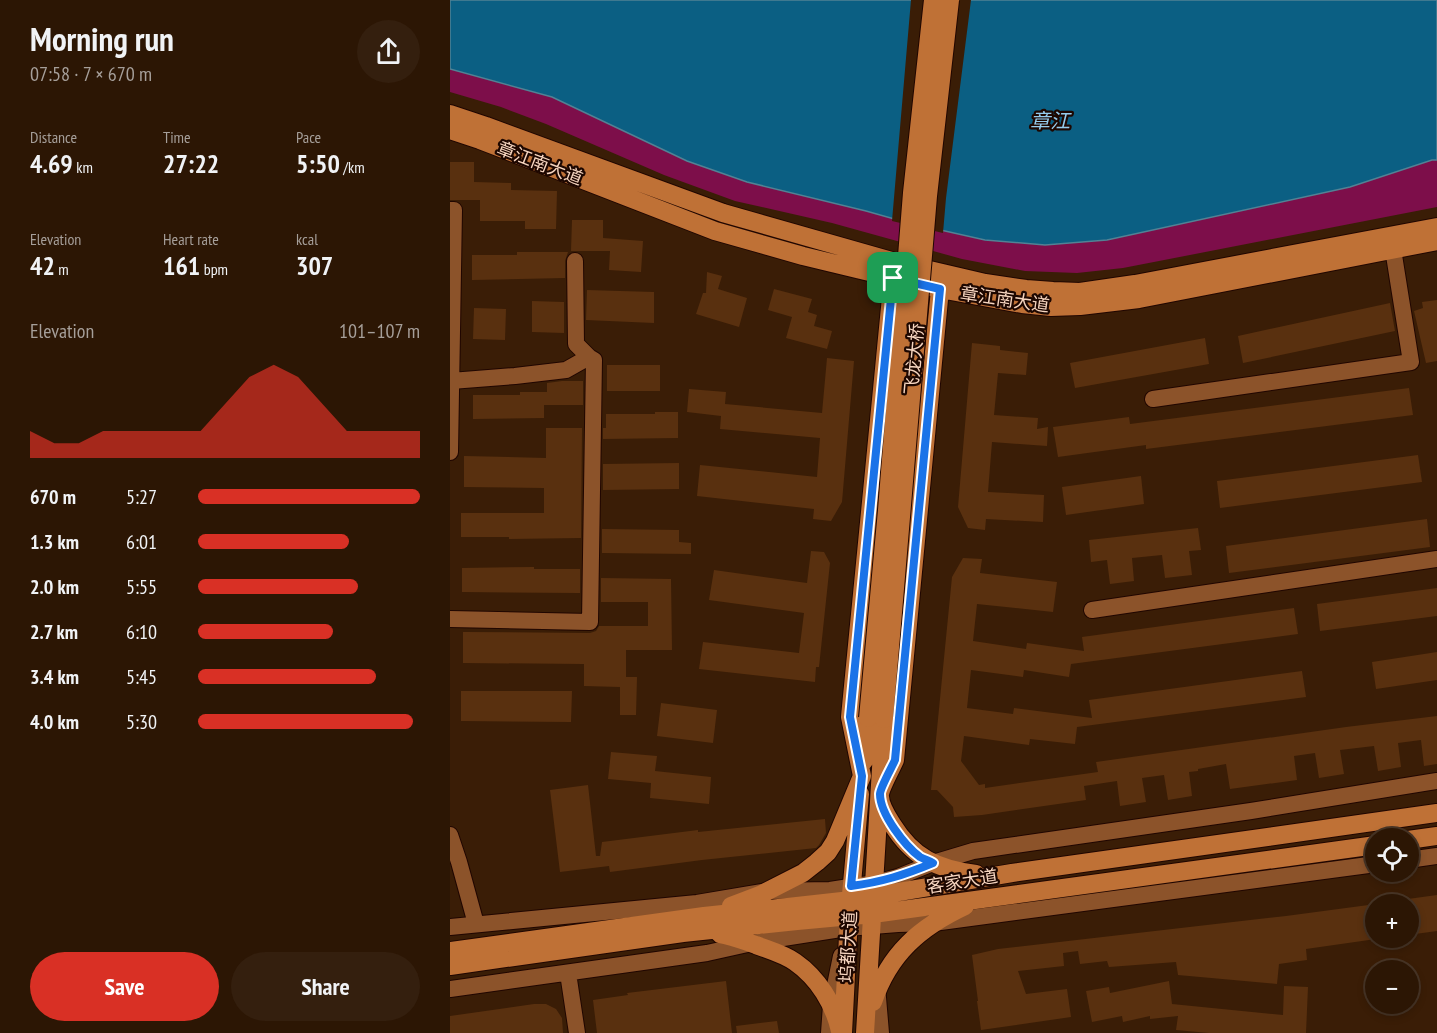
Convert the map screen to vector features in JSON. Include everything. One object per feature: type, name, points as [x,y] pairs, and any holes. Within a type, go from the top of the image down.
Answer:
[{"type":"main road","name":"飞龙大桥","points":[[876,718],[886,521],[912,193],[933,0]]},
{"type":"main road","name":"飞龙大桥","points":[[876,718],[950,0]]},
{"type":"main road","name":"章江南大道","points":[[450,114],[723,213],[895,262],[985,283],[1026,289],[1080,292],[1135,284],[1437,227]]},
{"type":"main road","name":"章江南大道","points":[[450,130],[715,231],[893,278],[1022,304],[1051,307],[1080,306],[1139,299],[1437,242]]},
{"type":"main road","points":[[704,916],[768,891],[803,873],[818,862],[835,841],[862,776],[850,717],[893,278]]},
{"type":"main road","points":[[940,289],[895,760],[880,793],[883,808],[900,837],[920,856],[949,869],[972,874],[1012,873]]},
{"type":"main road","name":"坞都大道","points":[[842,1033],[849,912],[862,776],[876,718]]},
{"type":"main road","name":"坞都大道","points":[[865,1033],[880,793],[876,718]]},
{"type":"main road","name":"客家大道","points":[[450,966],[683,933],[797,921],[849,912],[875,889],[1012,873],[1437,813]]},
{"type":"main road","points":[[1419,839],[1437,837]]},
{"type":"main road","name":"客家大道","points":[[450,951],[704,916],[849,912],[873,922],[994,897],[1365,846]]},
{"type":"main road","points":[[865,1033],[870,1009],[878,989],[897,954],[908,942],[948,914],[994,897]]},
{"type":"main road","points":[[683,933],[713,933],[743,940],[794,961],[812,976],[831,1005],[842,1033]]},
{"type":"street","points":[[450,210],[454,210],[450,452]]},
{"type":"street","points":[[1153,399],[1411,363],[1393,249]]},
{"type":"street","points":[[450,619],[590,622],[594,360],[576,344],[575,261]]},
{"type":"street","points":[[451,381],[566,370],[589,357]]},
{"type":"street","points":[[1092,610],[1437,559]]},
{"type":"street","points":[[875,889],[933,863],[973,851],[1251,811],[1437,781]]},
{"type":"street","points":[[450,835],[476,924]]},
{"type":"street","points":[[1419,858],[1437,856]]},
{"type":"street","points":[[881,1033],[877,944],[873,922],[933,923],[1365,865]]},
{"type":"street","points":[[450,927],[697,903],[768,891],[830,890],[849,912]]},
{"type":"street","points":[[450,989],[708,953],[752,944],[849,912]]},
{"type":"street","points":[[829,1033],[831,1005],[849,912]]},
{"type":"street","points":[[568,973],[577,1033]]},
{"type":"shaded area","points":[[450,69],[552,97],[687,161],[747,182],[985,240],[1045,245],[1107,240],[1350,187],[1432,160],[1437,160],[1437,207],[1123,268],[1077,273],[1025,271],[962,259],[832,223],[735,201],[664,175],[546,124],[501,107],[450,92]]},
{"type":"water","name":"章江","points":[[450,0],[1437,0],[1437,160],[1350,187],[1107,240],[1045,245],[985,240],[747,182],[687,161],[552,97],[450,69]]},
{"type":"pier","points":[[911,0],[971,0],[943,233],[892,221]]},
{"type":"building","points":[[450,162],[474,162],[474,182],[511,183],[511,190],[557,191],[556,229],[525,229],[525,221],[480,221],[480,200],[450,200]]},
{"type":"building","points":[[572,220],[603,220],[603,238],[643,241],[641,272],[609,270],[610,251],[571,251]]},
{"type":"building","points":[[517,252],[568,252],[565,261],[565,278],[472,280],[472,255],[517,255]]},
{"type":"building","points":[[707,272],[722,276],[718,289],[747,298],[739,327],[696,314],[703,293],[706,293]]},
{"type":"building","points":[[774,289],[812,299],[808,312],[817,315],[814,326],[832,331],[827,349],[786,338],[792,317],[768,310]]},
{"type":"building","points":[[587,290],[654,292],[654,323],[586,320]]},
{"type":"building","points":[[1437,300],[1437,361],[1426,363],[1414,311],[1423,308],[1422,302]]},
{"type":"building","points":[[532,301],[564,302],[564,333],[532,332]]},
{"type":"building","points":[[1390,303],[1395,331],[1243,363],[1238,336]]},
{"type":"building","points":[[474,308],[506,309],[505,340],[473,339]]},
{"type":"building","points":[[1205,338],[1209,364],[1075,388],[1070,363]]},
{"type":"building","points":[[972,343],[1000,346],[1000,350],[1028,353],[1026,375],[998,373],[994,415],[1038,418],[1037,429],[1048,427],[1047,446],[992,442],[988,492],[1044,495],[1043,522],[986,519],[985,530],[968,528],[958,507]]},
{"type":"building","points":[[827,358],[854,361],[842,502],[831,521],[813,519],[814,509],[697,496],[700,465],[817,477],[820,438],[720,429],[721,416],[687,412],[689,389],[726,392],[725,404],[822,413]]},
{"type":"building","points":[[607,365],[660,365],[660,391],[607,391]]},
{"type":"building","points":[[583,381],[583,405],[544,405],[544,418],[473,419],[473,395],[520,395],[520,392],[547,392],[547,383]]},
{"type":"building","points":[[1409,388],[1413,415],[1146,449],[1146,445],[1058,457],[1053,427],[1129,417],[1130,424]]},
{"type":"building","points":[[655,412],[678,412],[678,438],[603,439],[606,414],[655,414]]},
{"type":"building","points":[[546,428],[582,428],[581,538],[461,537],[461,513],[544,513],[544,488],[464,487],[464,456],[546,458]]},
{"type":"building","points":[[1418,455],[1422,482],[1220,508],[1217,481]]},
{"type":"building","points":[[679,463],[679,489],[603,490],[603,464]]},
{"type":"building","points":[[1141,476],[1144,504],[1066,515],[1062,487]]},
{"type":"building","points":[[1427,519],[1430,547],[1229,573],[1226,546]]},
{"type":"building","points":[[1198,528],[1201,550],[1189,551],[1192,575],[1165,578],[1162,555],[1132,558],[1134,581],[1110,584],[1107,560],[1091,562],[1089,540]]},
{"type":"building","points":[[602,529],[679,530],[679,542],[691,543],[691,554],[602,553]]},
{"type":"building","points":[[811,551],[824,552],[830,563],[819,667],[816,667],[815,682],[699,669],[703,642],[799,653],[804,613],[709,600],[714,570],[807,583]]},
{"type":"building","points":[[963,558],[982,559],[980,573],[1057,582],[1053,612],[977,604],[973,641],[1026,649],[1027,643],[1084,651],[1082,637],[1294,608],[1298,634],[1071,664],[1069,677],[1024,670],[1023,677],[971,670],[967,708],[1013,714],[1014,708],[1092,718],[1089,700],[1302,671],[1306,697],[1077,727],[1075,744],[1030,739],[1029,745],[964,736],[961,761],[979,785],[985,784],[985,788],[1098,772],[1096,762],[1437,716],[1437,764],[1424,766],[1421,740],[1398,743],[1401,767],[1378,771],[1374,746],[1340,750],[1344,774],[1319,778],[1315,753],[1294,756],[1297,780],[1230,789],[1226,764],[1189,772],[1192,796],[1168,800],[1164,775],[1142,778],[1146,802],[1120,806],[1117,781],[1084,786],[1086,800],[954,817],[953,807],[937,790],[931,790],[952,577]]},
{"type":"building","points":[[534,567],[534,569],[580,569],[580,593],[462,592],[462,568]]},
{"type":"building","points":[[601,578],[671,579],[672,650],[626,650],[626,677],[637,677],[636,715],[620,715],[620,687],[584,686],[584,664],[463,663],[463,632],[590,633],[596,631],[599,626],[648,626],[648,602],[601,602]]},
{"type":"building","points":[[1437,588],[1437,616],[1320,631],[1317,604]]},
{"type":"building","points":[[1437,652],[1437,680],[1376,689],[1372,662]]},
{"type":"building","points":[[461,691],[572,691],[571,722],[461,721]]},
{"type":"building","points":[[661,703],[717,710],[713,743],[657,736]]},
{"type":"building","points":[[611,752],[657,756],[655,771],[711,777],[709,804],[650,798],[651,783],[608,779]]},
{"type":"building","points":[[588,785],[596,856],[600,856],[602,842],[698,830],[698,832],[825,819],[826,833],[816,848],[610,872],[609,866],[560,872],[550,790]]},
{"type":"building","points":[[1437,895],[1437,931],[1419,933],[1419,897]]},
{"type":"building","points":[[1365,905],[1365,941],[1306,949],[1307,960],[1279,964],[1277,984],[1178,975],[1176,962],[1109,967],[1107,961],[1080,964],[1078,951],[1063,953],[1064,966],[1018,971],[1026,994],[1067,989],[1071,1017],[981,1030],[972,955],[998,949]]},
{"type":"building","points":[[726,981],[732,1033],[597,1033],[593,1000],[628,995],[627,993]]},
{"type":"building","points":[[1169,981],[1172,1004],[1283,1015],[1284,986],[1308,987],[1306,1033],[1209,1033],[1176,1030],[1178,1016],[1150,1019],[1150,1016],[1123,1022],[1122,1016],[1092,1022],[1086,991],[1109,987],[1110,993]]},
{"type":"building","points":[[546,1004],[556,1009],[562,1018],[563,1033],[450,1033],[450,1016]]},
{"type":"building","points":[[777,1021],[779,1033],[737,1033],[736,1026]]},
{"type":"route","points":[[893,278],[940,289],[895,760],[880,793],[883,808],[900,837],[920,856],[933,863],[898,877],[851,886],[862,776],[850,717],[893,278]]}]
